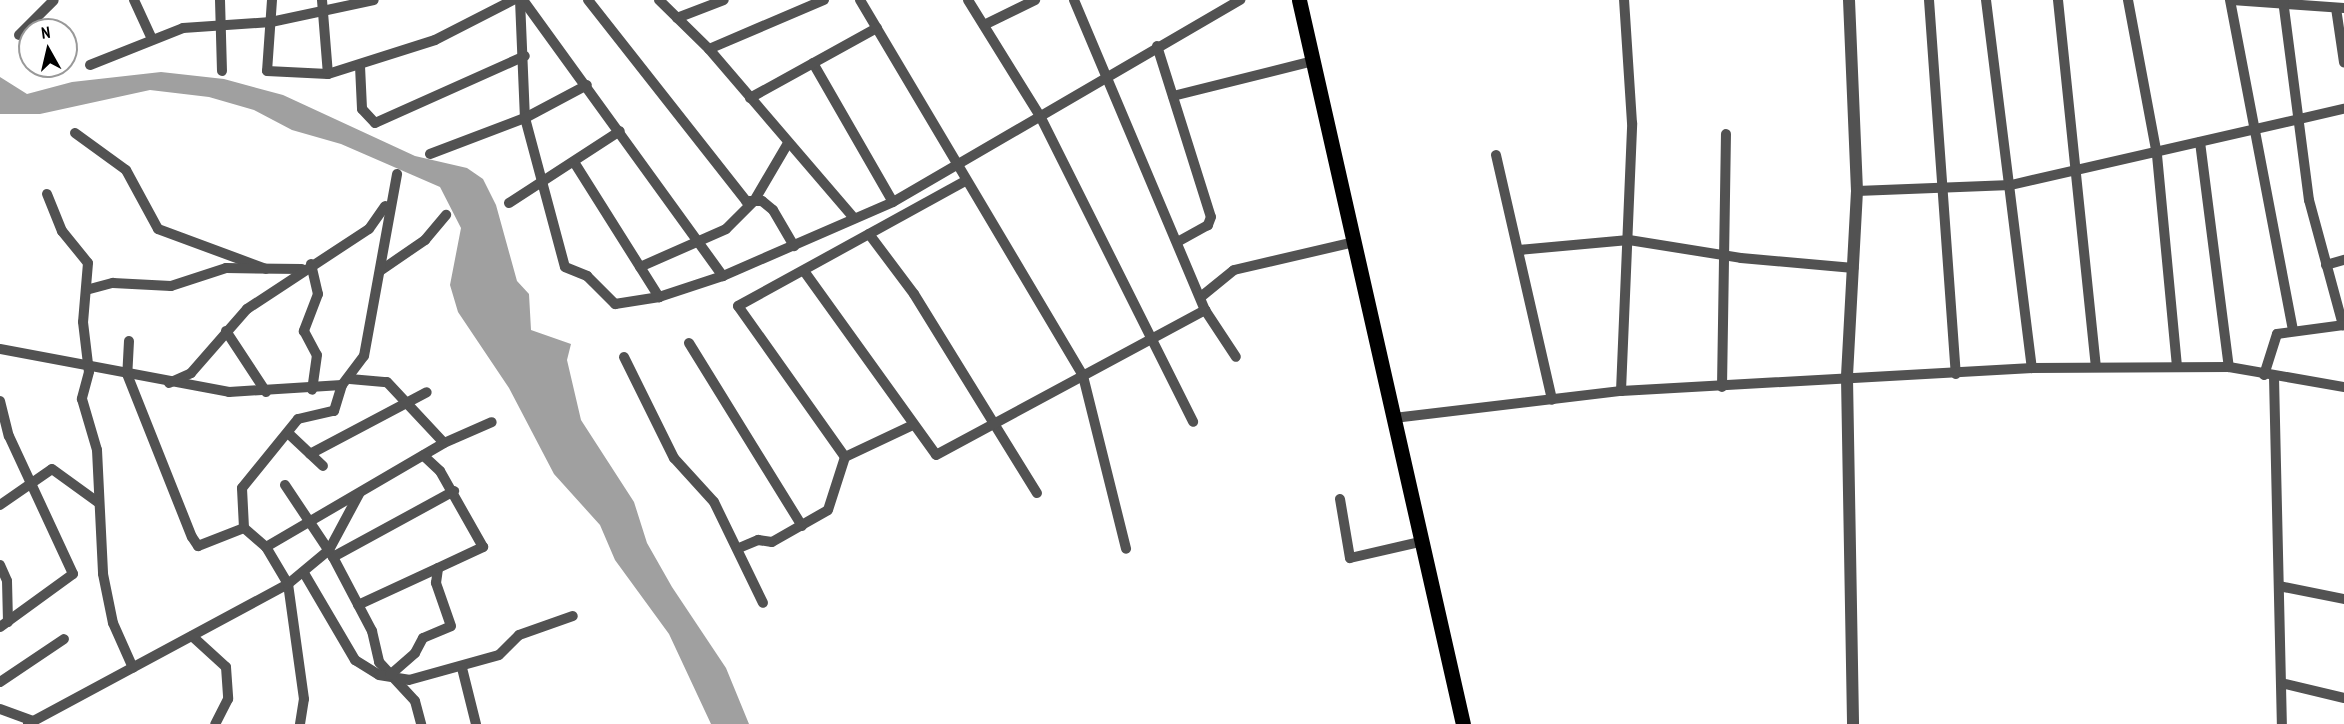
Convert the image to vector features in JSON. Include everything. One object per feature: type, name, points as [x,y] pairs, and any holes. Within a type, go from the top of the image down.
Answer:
[{"type":"main road","points":[[1299,0],[1463,724]]},
{"type":"street","points":[[36,18],[54,0]]},
{"type":"street","points":[[134,0],[152,39]]},
{"type":"street","points":[[220,0],[222,71]]},
{"type":"street","points":[[272,0],[267,71],[328,74],[360,66],[435,40],[513,0]]},
{"type":"street","points":[[322,0],[321,13],[328,74]]},
{"type":"street","points":[[90,65],[183,28],[271,22],[374,0]]},
{"type":"street","points":[[521,0],[525,56],[525,118],[565,267],[587,276],[615,304],[659,297],[723,276],[893,202],[955,169],[1107,74],[1240,0]]},
{"type":"street","points":[[521,0],[587,85],[723,276]]},
{"type":"street","points":[[588,0],[746,201],[754,201],[772,210],[794,246]]},
{"type":"street","points":[[659,0],[709,49],[854,218]]},
{"type":"street","points":[[677,18],[723,0]]},
{"type":"street","points":[[709,49],[824,0]]},
{"type":"street","points":[[861,0],[955,169],[1083,376],[1126,549]]},
{"type":"street","points":[[968,0],[1040,116],[1193,422]]},
{"type":"street","points":[[984,25],[1035,0]]},
{"type":"street","points":[[1074,0],[1179,241],[1202,296],[1205,310],[1236,357]]},
{"type":"street","points":[[1621,392],[1632,123],[1624,0]]},
{"type":"street","points":[[1849,0],[1857,191],[1847,378],[1853,724]]},
{"type":"street","points":[[1929,0],[1946,191],[1956,374]]},
{"type":"street","points":[[1986,0],[2011,184],[2032,368]]},
{"type":"street","points":[[2058,0],[2096,366]]},
{"type":"street","points":[[2128,0],[2157,155],[2177,365]]},
{"type":"street","points":[[2293,331],[2231,0],[2340,8],[2344,62]]},
{"type":"street","points":[[2282,724],[2279,586],[2269,376],[2272,340],[2293,331],[2344,325],[2309,200],[2283,4]]},
{"type":"street","points":[[750,98],[877,28]]},
{"type":"street","points":[[1156,46],[1210,217],[1208,225],[1179,241]]},
{"type":"street","points":[[360,66],[363,109],[375,123],[525,56]]},
{"type":"street","points":[[1173,96],[1313,61]]},
{"type":"street","points":[[813,63],[893,202]]},
{"type":"street","points":[[430,154],[525,118],[587,85]]},
{"type":"street","points":[[1857,191],[1946,191],[2011,184],[2157,155],[2298,116],[2344,109]]},
{"type":"street","points":[[509,203],[620,131]]},
{"type":"street","points":[[75,133],[126,170],[158,229],[266,269]]},
{"type":"street","points":[[1722,387],[1726,134]]},
{"type":"street","points":[[2200,142],[2229,367]]},
{"type":"street","points":[[640,267],[726,229],[754,201],[788,143]]},
{"type":"street","points":[[1496,155],[1552,399]]},
{"type":"street","points":[[574,162],[659,297]]},
{"type":"street","points":[[300,724],[303,688],[288,584],[266,548],[244,528],[245,482],[298,419],[334,411],[346,382],[364,356],[396,174]]},
{"type":"street","points":[[845,457],[738,306],[964,182]]},
{"type":"street","points":[[47,194],[62,231],[88,263],[86,290],[88,366],[82,399],[97,450],[105,585],[133,668]]},
{"type":"street","points":[[169,383],[191,373],[226,331],[307,266],[369,229],[390,198]]},
{"type":"street","points":[[380,271],[425,240],[446,215]]},
{"type":"street","points":[[869,234],[997,424],[1037,493]]},
{"type":"street","points":[[1519,250],[1629,240],[1723,251],[1741,258],[1854,268]]},
{"type":"street","points":[[1202,296],[1233,270],[1354,242]]},
{"type":"street","points":[[2326,265],[2344,260]]},
{"type":"street","points":[[86,290],[113,283],[171,286],[226,268],[266,269],[307,266]]},
{"type":"street","points":[[307,266],[318,294],[304,331],[317,355],[312,390]]},
{"type":"street","points":[[804,270],[936,455],[1205,310]]},
{"type":"street","points":[[226,331],[266,392]]},
{"type":"street","points":[[129,341],[127,374],[171,493],[198,546],[244,528]]},
{"type":"street","points":[[689,343],[802,526]]},
{"type":"street","points":[[0,349],[169,383],[266,392],[312,390],[346,382],[381,379],[444,443]]},
{"type":"street","points":[[624,357],[674,458],[714,502],[739,548],[764,603]]},
{"type":"street","points":[[1394,418],[1621,392],[2032,368],[2177,365],[2229,367],[2269,376],[2344,387]]},
{"type":"street","points":[[310,454],[427,392]]},
{"type":"street","points":[[0,401],[30,482],[73,574],[4,625]]},
{"type":"street","points":[[266,548],[444,443],[492,422]]},
{"type":"street","points":[[739,548],[758,540],[772,542],[828,510],[845,457],[913,425]]},
{"type":"street","points":[[288,433],[323,466]]},
{"type":"street","points":[[358,605],[483,547],[454,491],[423,455]]},
{"type":"street","points":[[0,505],[30,482],[52,469],[99,503]]},
{"type":"street","points":[[285,485],[308,524],[331,554],[391,676],[416,701],[421,724]]},
{"type":"street","points":[[0,704],[5,711],[31,723],[288,584],[331,554],[454,491]]},
{"type":"street","points":[[331,554],[359,494]]},
{"type":"street","points":[[1340,499],[1350,558],[1420,542]]},
{"type":"street","points":[[0,565],[7,581],[4,625]]},
{"type":"street","points":[[391,676],[415,653],[423,638],[451,626],[436,583],[438,568]]},
{"type":"street","points":[[304,573],[355,660],[391,676],[409,680],[462,668],[499,655],[519,635],[573,616]]},
{"type":"street","points":[[2279,586],[2344,599]]},
{"type":"street","points":[[192,636],[215,652],[227,673],[228,699],[214,724]]},
{"type":"street","points":[[0,682],[64,639]]},
{"type":"street","points":[[462,668],[476,724]]},
{"type":"street","points":[[2281,683],[2344,698]]},
{"type":"shaded area","points":[[161,72],[224,79],[283,95],[415,156],[467,168],[483,179],[496,205],[517,281],[529,294],[531,330],[571,344],[567,360],[581,420],[634,502],[647,543],[672,587],[726,668],[749,724],[711,724],[669,634],[615,560],[600,525],[554,474],[509,388],[458,312],[450,285],[461,228],[440,187],[341,144],[292,130],[254,110],[209,97],[150,90],[40,114],[0,114],[0,77],[27,94],[72,82]]}]
